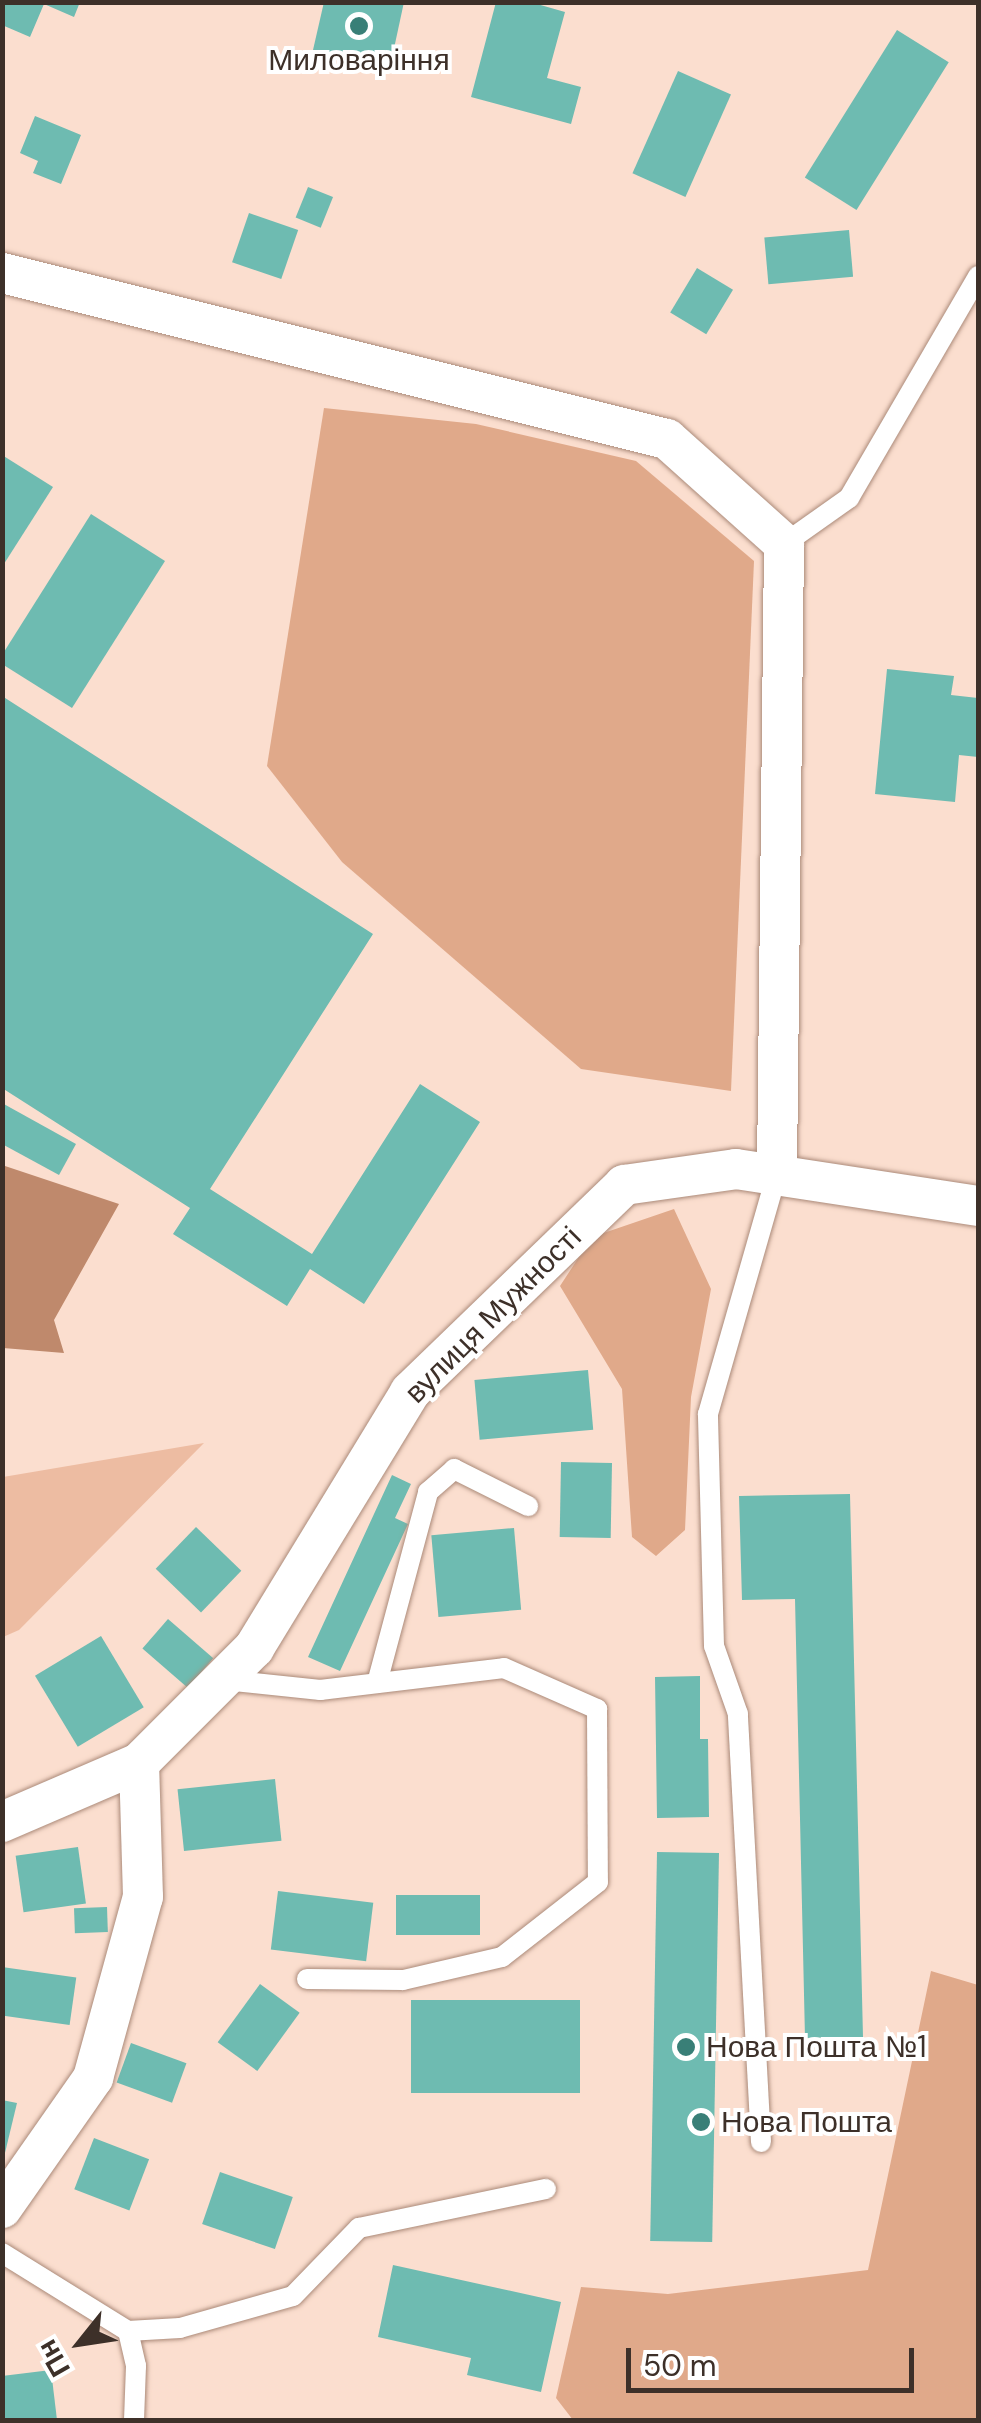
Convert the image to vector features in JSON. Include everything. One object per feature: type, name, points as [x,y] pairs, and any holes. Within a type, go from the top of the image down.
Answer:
[{"type":"street","points":[[2,273],[667,439],[784,544],[777,1174]]},
{"type":"street","name":"вулиця Мужності","points":[[2,1822],[139,1763],[254,1648],[410,1392],[624,1185],[736,1168],[978,1206]]},
{"type":"street","points":[[2,2208],[93,2078],[142,1897],[139,1763]]},
{"type":"lane","points":[[784,544],[850,498],[978,276]]},
{"type":"lane","points":[[762,2142],[738,1714],[714,1646],[708,1414],[777,1174]]},
{"type":"lane","points":[[377,1682],[428,1492],[454,1470],[528,1506]]},
{"type":"lane","points":[[222,1680],[320,1690],[504,1668],[597,1709],[598,1882],[502,1957],[403,1980],[307,1979]]},
{"type":"lane","points":[[2,2253],[128,2331],[180,2328],[293,2296],[359,2228],[546,2189]]},
{"type":"lane","points":[[128,2331],[136,2366],[134,2420]]},
{"type":"shaded area","points":[[324,408],[476,424],[636,461],[754,561],[731,1091],[581,1069],[342,862],[267,766]]},
{"type":"shaded area","points":[[2,1165],[119,1204],[54,1320],[64,1353],[3,1348]]},
{"type":"shaded area","points":[[674,1209],[711,1289],[691,1397],[685,1530],[656,1556],[632,1537],[622,1389],[560,1286],[592,1237]]},
{"type":"shaded area","points":[[204,1443],[19,1630],[3,1637],[3,1477]]},
{"type":"shaded area","points":[[931,1971],[978,1985],[978,2420],[573,2420],[556,2398],[581,2287],[668,2294],[868,2270]]},
{"type":"building","points":[[2,2],[80,2],[74,17],[44,4],[30,37],[2,25]]},
{"type":"building","name":"Миловаріння","points":[[324,2],[404,2],[390,67],[313,50]]},
{"type":"building","points":[[496,2],[530,2],[565,12],[547,78],[581,87],[571,124],[471,97]]},
{"type":"building","points":[[897,30],[949,62],[857,210],[805,178]]},
{"type":"building","points":[[678,71],[731,95],[685,197],[632,173]]},
{"type":"building","points":[[35,116],[81,135],[61,184],[33,173],[38,161],[20,153]]},
{"type":"building","points":[[308,187],[333,197],[321,228],[296,218]]},
{"type":"building","points":[[249,213],[298,230],[281,279],[232,262]]},
{"type":"building","points":[[849,230],[853,277],[768,284],[764,237]]},
{"type":"building","points":[[697,268],[733,290],[706,334],[670,313]]},
{"type":"building","points":[[2,455],[53,487],[2,567]]},
{"type":"building","points":[[91,514],[165,561],[72,708],[2,664],[2,655]]},
{"type":"building","points":[[887,669],[954,676],[951,695],[978,698],[978,757],[959,755],[955,802],[875,794]]},
{"type":"building","points":[[2,696],[373,934],[210,1189],[312,1254],[420,1084],[480,1122],[364,1304],[310,1269],[287,1306],[173,1234],[190,1208],[2,1088]]},
{"type":"building","points":[[2,1103],[76,1144],[59,1175],[2,1144]]},
{"type":"building","points":[[588,1370],[593,1430],[480,1440],[474,1380]]},
{"type":"building","points":[[561,1462],[612,1463],[611,1538],[560,1537]]},
{"type":"building","points":[[392,1475],[411,1484],[395,1518],[408,1524],[340,1671],[308,1657]]},
{"type":"building","points":[[850,1494],[863,2037],[805,2038],[795,1599],[742,1600],[739,1496]]},
{"type":"building","points":[[196,1527],[241,1571],[201,1612],[156,1569]]},
{"type":"building","points":[[514,1528],[521,1610],[438,1617],[431,1535]]},
{"type":"building","points":[[168,1619],[213,1658],[188,1688],[142,1648]]},
{"type":"building","points":[[101,1636],[144,1707],[78,1747],[35,1676]]},
{"type":"building","points":[[700,1676],[700,1739],[708,1739],[709,1817],[657,1818],[655,1677]]},
{"type":"building","points":[[275,1779],[281,1841],[184,1851],[178,1789]]},
{"type":"building","points":[[78,1847],[86,1903],[24,1912],[16,1856]]},
{"type":"building","name":"Нова Пошта №1","points":[[657,1852],[719,1853],[712,2242],[650,2241]]},
{"type":"building","points":[[278,1891],[373,1903],[366,1961],[271,1950]]},
{"type":"building","points":[[396,1895],[480,1895],[480,1935],[396,1935]]},
{"type":"building","points":[[107,1907],[108,1932],[75,1933],[74,1908]]},
{"type":"building","points":[[2,1967],[76,1977],[70,2025],[2,2015]]},
{"type":"building","points":[[260,1984],[300,2013],[257,2071],[218,2042]]},
{"type":"building","points":[[411,2000],[580,2000],[580,2093],[411,2093]]},
{"type":"building","points":[[131,2043],[186,2063],[172,2103],[117,2082]]},
{"type":"building","points":[[2,2100],[17,2103],[4,2157],[2,2157]]},
{"type":"building","points":[[94,2138],[149,2159],[129,2210],[74,2189]]},
{"type":"building","points":[[220,2172],[293,2197],[275,2249],[202,2224]]},
{"type":"building","points":[[393,2265],[561,2302],[541,2392],[467,2375],[471,2358],[378,2337]]},
{"type":"building","points":[[51,2370],[57,2420],[2,2420],[2,2376]]},
{"type":"place","name":"Миловаріння","points":[[359,26]]},
{"type":"place","name":"Нова Пошта №1","points":[[686,2047]]},
{"type":"place","name":"Нова Пошта","points":[[701,2122]]}]
